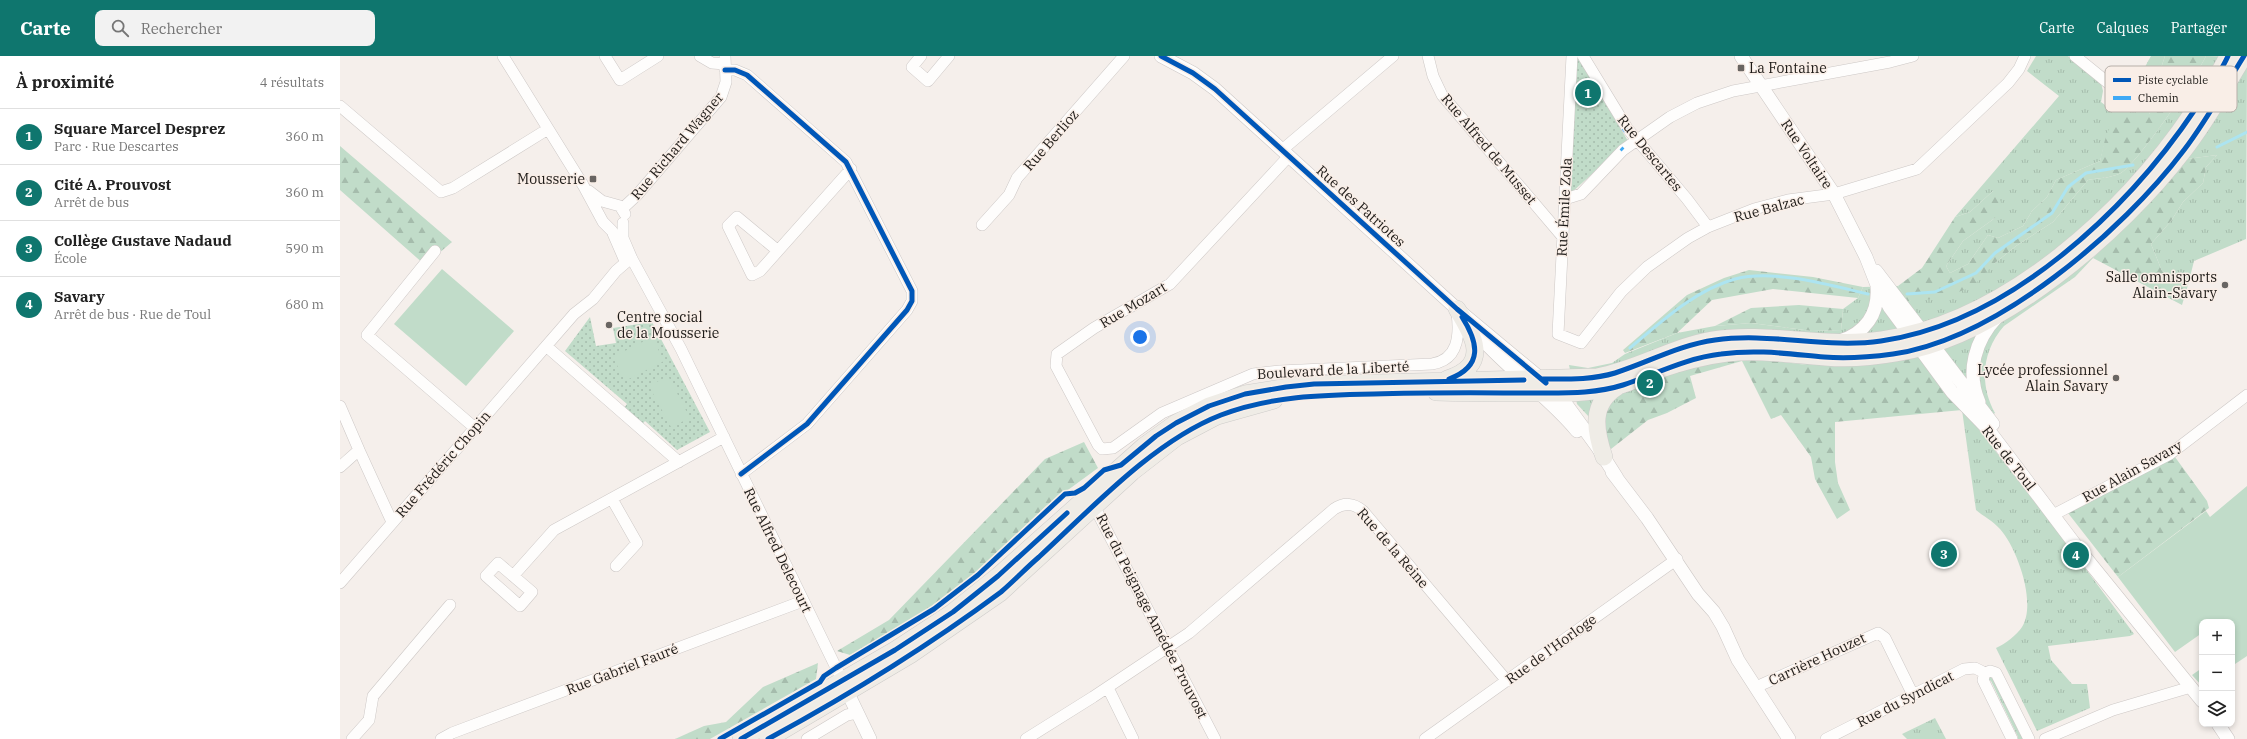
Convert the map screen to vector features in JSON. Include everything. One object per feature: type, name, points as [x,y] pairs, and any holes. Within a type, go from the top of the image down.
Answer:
[{"type":"main road","points":[[2222,66],[2228,56]]},
{"type":"main road","points":[[2237,68],[2244,56]]},
{"type":"main road","points":[[1542,386],[1558,393],[1594,391],[1617,387],[1678,363],[1716,354],[1760,351],[1852,357],[1891,354],[1922,339],[1953,320],[2008,291],[2047,265],[2096,224],[2136,184],[2179,132],[2192,112]]},
{"type":"main road","points":[[1542,386],[1606,375],[1673,350],[1713,340],[1768,337],[1828,343],[1864,343],[1922,339],[1977,325],[2046,283],[2088,250],[2132,209],[2185,149],[2211,112]]},
{"type":"main road","points":[[1444,381],[1462,373],[1470,365],[1474,356],[1475,345],[1473,335],[1457,309]]},
{"type":"main road","name":"Boulevard de la Liberté","points":[[845,687],[933,640],[1000,592],[1156,436],[1192,414],[1227,400],[1265,390],[1293,386],[1524,380],[1542,386]]},
{"type":"main road","name":"Boulevard de la Liberté","points":[[845,687],[896,650],[953,612],[1091,500],[1149,457],[1177,437],[1217,416],[1254,404],[1288,398],[1542,386]]},
{"type":"main road","points":[[1604,457],[1597,433],[1597,412],[1603,398],[1617,387]]},
{"type":"main road","points":[[741,739],[845,687]]},
{"type":"main road","points":[[768,739],[845,687]]},
{"type":"street","name":"Rue Alfred Delecourt","points":[[503,56],[583,185],[604,222],[648,291],[681,349],[845,687]]},
{"type":"street","points":[[605,56],[620,80],[658,56]]},
{"type":"street","points":[[700,56],[712,63],[725,63],[735,70],[747,75],[839,154],[851,170],[911,286],[912,297],[910,305],[811,420],[741,474]]},
{"type":"street","points":[[921,56],[912,66],[928,81],[950,56]]},
{"type":"street","name":"Rue Berlioz","points":[[982,225],[1009,195],[1017,178],[1124,56]]},
{"type":"street","name":"Rue des Patriotes","points":[[1161,56],[1208,83],[1542,386],[1555,405],[1616,478],[1677,560],[1698,594],[1718,618],[1731,647],[1789,739]]},
{"type":"street","points":[[1285,153],[1394,56]]},
{"type":"street","name":"Rue Alfred de Musset","points":[[1428,56],[1433,76],[1442,95],[1562,236]]},
{"type":"street","name":"Rue Émile Zola","points":[[1572,56],[1558,334],[1581,343]]},
{"type":"street","name":"Rue Descartes","points":[[1583,56],[1636,140],[1687,199],[1708,227]]},
{"type":"street","name":"Rue Voltaire","points":[[1741,56],[1834,194],[1866,256],[1877,285],[1890,308],[1922,339]]},
{"type":"street","points":[[1879,64],[1889,56]]},
{"type":"street","points":[[1565,199],[1581,194],[1612,160],[1636,140],[1670,117],[1697,103],[1719,95],[1913,56]]},
{"type":"street","name":"Rue Balzac","points":[[1581,343],[1609,305],[1632,281],[1670,250],[1708,227],[1741,213],[1771,204],[1834,194],[1912,171],[1923,165],[2008,83],[2019,69],[2025,56]]},
{"type":"street","points":[[2075,56],[2105,80]]},
{"type":"street","name":"Rue Richard Wagner","points":[[623,208],[637,195],[716,104],[724,89],[725,63]]},
{"type":"street","points":[[340,106],[441,192],[453,188],[548,129]]},
{"type":"street","name":"Rue Mozart","points":[[1098,445],[1056,366],[1057,354],[1094,328],[1170,284],[1285,153]]},
{"type":"street","points":[[777,250],[737,217],[728,226],[752,275],[760,271],[777,250],[851,170]]},
{"type":"street","name":"Rue Alfred Delecourt","points":[[583,185],[601,201],[612,204]]},
{"type":"street","points":[[612,204],[623,208],[625,216],[623,223],[615,228],[604,222],[604,209],[612,204]]},
{"type":"street","name":"Rue Alfred Delecourt","points":[[623,223],[623,238],[628,260]]},
{"type":"street","points":[[435,251],[367,335],[475,428]]},
{"type":"street","name":"Rue Voltaire","points":[[1866,256],[1922,339]]},
{"type":"street","name":"Rue Frédéric Chopin","points":[[340,583],[574,314],[593,299],[628,260]]},
{"type":"street","points":[[1828,343],[1853,335],[1872,318],[1876,305],[1877,285]]},
{"type":"street","name":"Rue de Toul","points":[[1988,417],[1976,394],[1972,375],[1973,363],[1976,351],[1986,330],[2009,306]]},
{"type":"street","name":"Rue des Patriotes","points":[[1457,309],[1486,344],[1524,380]]},
{"type":"street","name":"Boulevard de la Liberté","points":[[1098,445],[1102,449],[1113,448],[1162,413],[1253,374],[1280,371],[1421,365],[1442,362],[1453,351],[1459,334],[1457,309]]},
{"type":"street","name":"Rue de Toul","points":[[1922,339],[1988,417],[2056,512]]},
{"type":"street","name":"Rue de Toul","points":[[1922,339],[1965,407],[1987,428],[2056,512],[2081,539],[2096,568],[2199,698]]},
{"type":"street","points":[[546,346],[679,462]]},
{"type":"street","name":"Boulevard de la Liberté","points":[[1421,365],[1444,381]]},
{"type":"street","name":"Rue des Patriotes","points":[[1558,393],[1604,457],[1616,478]]},
{"type":"street","name":"Rue Alain Savary","points":[[2056,512],[2170,454],[2247,394]]},
{"type":"street","points":[[340,406],[392,522]]},
{"type":"street","points":[[513,576],[550,534],[724,437]]},
{"type":"street","points":[[340,467],[359,450]]},
{"type":"street","points":[[612,499],[637,543],[616,566]]},
{"type":"street","name":"Rue du Peignage Amédée Prouvost","points":[[1091,500],[1215,739]]},
{"type":"street","name":"Rue de la Reine","points":[[1026,739],[1108,688],[1189,633],[1334,509],[1342,504],[1355,505],[1362,511],[1507,681]]},
{"type":"street","name":"Rue de l'Horloge","points":[[1426,739],[1677,560]]},
{"type":"street","name":"Rue Gabriel Fauré","points":[[441,739],[459,730],[803,601]]},
{"type":"street","points":[[352,739],[369,720],[373,696],[450,605]]},
{"type":"street","name":"Carrière Houzet","points":[[1756,687],[1878,633],[1885,638],[1913,695]]},
{"type":"street","name":"Rue du Syndicat","points":[[1826,739],[1964,669],[1975,668],[1984,673],[1990,671],[1996,673],[2029,739]]},
{"type":"street","points":[[1984,673],[1983,680],[2012,739]]},
{"type":"street","points":[[845,687],[870,739]]},
{"type":"street","points":[[2045,739],[2113,710],[2191,687]]},
{"type":"street","points":[[1108,688],[1133,739]]},
{"type":"street","points":[[807,739],[846,715],[858,713]]},
{"type":"street","points":[[2220,727],[2228,739]]},
{"type":"green space","points":[[1577,56],[1628,141],[1570,194]]},
{"type":"green space","points":[[2036,56],[2068,56],[2101,83],[2103,91],[2101,102],[2105,105],[2105,112],[2150,112],[2106,138],[2100,161],[2056,180],[2047,197],[2032,211],[2023,226],[1998,238],[1988,235],[1968,264],[1950,273],[1946,266],[1963,241],[1995,218],[1993,191],[1970,212],[1955,217],[2059,96],[2027,71]]},
{"type":"green space","points":[[2151,56],[2165,56],[2162,66],[2145,66]]},
{"type":"green space","points":[[2165,56],[2206,56],[2200,66],[2162,66]]},
{"type":"green space","points":[[2206,56],[2247,57],[2246,239],[2194,261],[2188,285],[2162,271],[2151,244],[2171,221],[2183,202],[2203,183],[2206,167],[2217,155],[2187,159],[2075,277],[2004,326],[1991,346],[1985,368],[1987,391],[1995,413],[1977,427],[2134,634],[2130,636],[2048,646],[2051,660],[2072,684],[2087,684],[2090,708],[2037,731],[1996,648],[2010,639],[2022,627],[2026,617],[2026,590],[2023,576],[2013,549],[2000,529],[1976,510],[1962,410],[1847,364],[1807,365],[1769,360],[1736,359],[1699,364],[1602,431],[1577,404],[1569,365],[1588,368],[1612,363],[1625,354],[1677,333],[1715,326],[1751,323],[1812,331],[1841,330],[1843,309],[1858,298],[1863,287],[1898,286],[1909,301],[1995,263],[2016,246],[2053,222],[2088,180],[2119,174],[2127,168],[2138,156],[2170,112],[2237,112],[2237,66],[2200,66]]},
{"type":"green space","points":[[2150,112],[2170,112],[2138,156],[2127,168],[2119,174],[2088,180],[2053,222],[2016,246],[1995,263],[1972,287],[1942,298],[1908,301],[1898,286],[1922,268],[1955,217],[1970,212],[1993,191],[2001,202],[1995,218],[1963,241],[1946,266],[1950,273],[1968,264],[1988,235],[1998,238],[2023,226],[2032,211],[2047,197],[2056,180],[2100,161],[2108,131],[2117,120],[2130,114],[2149,114]]},
{"type":"green space","points":[[340,146],[452,242],[425,265],[340,190]]},
{"type":"green space","points":[[2217,155],[2206,167],[2203,183],[2183,202],[2171,221],[2151,244],[2162,271],[2188,285],[2182,305],[2093,258],[2187,159]]},
{"type":"green space","points":[[442,269],[514,331],[466,386],[394,324]]},
{"type":"green space","points":[[1749,270],[1813,277],[1863,287],[1858,298],[1773,289],[1712,300],[1677,333],[1625,353],[1623,350],[1687,295],[1724,278]]},
{"type":"green space","points":[[1799,305],[1843,309],[1841,330],[1812,331],[1751,323],[1715,326],[1751,308]]},
{"type":"green space","points":[[590,317],[596,346],[616,343],[613,328],[652,322],[710,432],[677,450],[645,421],[640,427],[622,411],[627,404],[565,351]]},
{"type":"green space","points":[[652,337],[664,361],[625,381],[613,357]]},
{"type":"green space","points":[[1913,356],[1925,367],[1962,410],[1835,422],[1835,462],[1838,483],[1850,510],[1837,519],[1815,479],[1811,457],[1781,415],[1771,419],[1742,361],[1690,376],[1696,398],[1667,413],[1648,420],[1611,449],[1602,431],[1606,414],[1615,403],[1666,376],[1699,364],[1736,359],[1769,360],[1807,365],[1847,364]]},
{"type":"green space","points":[[668,376],[690,418],[671,427],[649,386]]},
{"type":"green space","points":[[1084,442],[1098,468],[1046,506],[963,584],[933,607],[885,637],[850,655],[837,651],[889,620],[1045,459]]},
{"type":"green space","points":[[2175,457],[2207,501],[2209,508],[2118,577],[2068,513]]},
{"type":"green space","points":[[2247,486],[2247,656],[2235,664],[2235,619],[2199,619],[2199,635],[2175,652],[2118,577],[2206,511],[2210,517]]},
{"type":"green space","points":[[818,663],[816,679],[710,739],[675,739],[704,726],[726,722],[763,687]]},
{"type":"green space","points":[[2199,670],[2199,683],[2192,675]]},
{"type":"green space","points":[[1992,674],[2020,734],[2026,739],[2017,739],[2018,737],[1991,681],[1987,679]]},
{"type":"green space","points":[[1935,718],[1946,739],[1907,739],[1902,734]]},
{"type":"waterway","points":[[2217,147],[2247,132]]},
{"type":"waterway","points":[[1907,294],[1935,292],[1976,273],[1995,253],[2052,213],[2068,187],[2086,173],[2133,165]]},
{"type":"waterway","points":[[1630,348],[1666,318],[1692,299],[1720,284],[1735,279],[1750,276],[1802,279],[1868,294]]},
{"type":"marked path","points":[[1623,131],[1627,128]]},
{"type":"cycle path","points":[[1161,56],[1193,73],[1215,89],[1457,309],[1546,383]]},
{"type":"cycle path","points":[[2223,66],[2228,56]]},
{"type":"cycle path","points":[[2237,68],[2244,56]]},
{"type":"cycle path","points":[[725,70],[735,70],[747,75],[846,162],[912,291],[912,301],[907,310],[807,424],[741,474]]},
{"type":"cycle path","points":[[1542,379],[1579,379],[1615,373],[1689,346],[1715,340],[1757,338],[1860,343],[1881,341],[1928,330],[1974,311],[2018,287],[2060,256],[2099,222],[2136,185],[2168,147],[2193,112]]},
{"type":"cycle path","points":[[768,739],[887,670],[945,632],[1001,592],[1102,497],[1148,458],[1172,441],[1221,415],[1277,400],[1316,396],[1417,393],[1585,392],[1614,388],[1683,363],[1721,354],[1773,352],[1833,358],[1850,358],[1893,354],[1933,344],[1974,327],[2014,304],[2054,277],[2092,247],[2158,182],[2184,150],[2210,112]]},
{"type":"cycle path","points":[[1449,379],[1460,374],[1468,367],[1473,360],[1475,352],[1472,335],[1462,317]]},
{"type":"cycle path","points":[[720,739],[820,682],[824,676],[836,668],[934,609],[978,575],[1065,494],[1075,493],[1084,488],[1104,470],[1121,465],[1156,436],[1176,423],[1209,406],[1245,394],[1314,384],[1524,380]]},
{"type":"cycle path","points":[[741,739],[895,650],[953,612],[998,576],[1067,513]]},
{"type":"place","name":"La Fontaine","points":[[1741,68]]},
{"type":"place","name":"Square Marcel Desprez","points":[[1588,93]]},
{"type":"place","name":"Mousserie","points":[[593,179]]},
{"type":"place","name":"Salle omnisports Alain-Savary","points":[[2225,285]]},
{"type":"place","name":"Centre social de la Mousserie","points":[[609,325]]},
{"type":"place","name":"Lycée professionnel Alain Savary","points":[[2116,378]]},
{"type":"place","name":"Cité A. Prouvost","points":[[1650,383]]},
{"type":"place","name":"Collège Gustave Nadaud","points":[[1944,554]]},
{"type":"place","name":"Savary","points":[[2076,555]]}]
